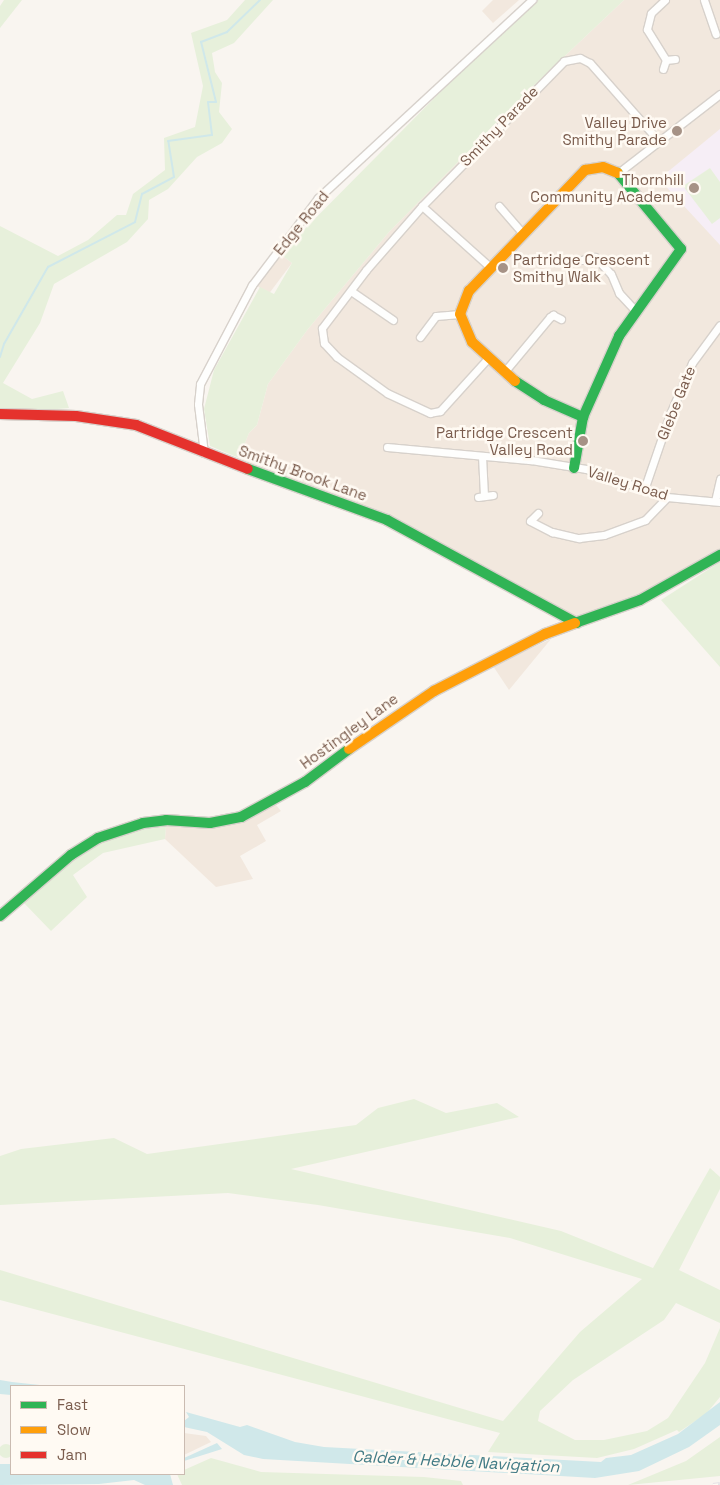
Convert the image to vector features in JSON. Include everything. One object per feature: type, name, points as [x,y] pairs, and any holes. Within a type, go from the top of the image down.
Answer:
[{"type":"street","name":"Edge Road","points":[[204,453],[198,404],[200,384],[252,285],[318,198],[532,0]]},
{"type":"street","points":[[665,0],[651,13],[647,29],[666,60]]},
{"type":"street","points":[[704,0],[716,34]]},
{"type":"street","name":"Smithy Parade","points":[[489,358],[448,404],[434,413],[387,393],[338,357],[324,342],[322,328],[422,206],[564,61],[572,58],[590,63],[658,140]]},
{"type":"street","points":[[666,60],[676,59]]},
{"type":"street","points":[[662,69],[666,60]]},
{"type":"street","points":[[618,174],[658,140],[720,94]]},
{"type":"street","points":[[574,468],[583,417],[619,336],[681,250],[618,174],[603,167],[585,170],[466,296],[460,314],[467,335],[489,358],[526,390],[583,417]]},
{"type":"street","points":[[422,206],[491,268]]},
{"type":"street","points":[[499,206],[523,234]]},
{"type":"street","points":[[582,260],[595,257],[611,274],[619,293],[636,311]]},
{"type":"street","points":[[352,291],[393,320]]},
{"type":"street","points":[[420,337],[436,316],[460,314]]},
{"type":"street","points":[[505,371],[548,319],[553,315],[560,319]]},
{"type":"street","name":"Glebe Gate","points":[[645,487],[670,414],[692,363],[720,325]]},
{"type":"street","name":"Smithy Brook Lane","points":[[0,414],[76,416],[128,424],[387,520],[577,623]]},
{"type":"street","name":"Valley Road","points":[[387,447],[482,456],[574,468],[645,487],[667,497],[718,502]]},
{"type":"street","points":[[482,456],[481,496],[493,495]]},
{"type":"street","points":[[718,502],[720,479]]},
{"type":"street","points":[[538,513],[530,521],[552,532],[579,538],[604,535],[645,520],[667,497]]},
{"type":"street","name":"Hostingley Lane","points":[[0,916],[71,855],[98,838],[143,823],[166,820],[210,823],[241,817],[305,782],[385,722],[434,691],[515,648],[640,600],[720,555]]},
{"type":"shaded area","points":[[493,0],[519,0],[493,23],[482,11]]},
{"type":"shaded area","points":[[624,0],[720,0],[720,552],[640,600],[577,623],[387,520],[236,464],[249,433],[257,425],[268,384],[308,329],[389,232],[531,88]]},
{"type":"shaded area","name":"Thornhill Community Academy","points":[[720,129],[720,245],[659,179]]},
{"type":"shaded area","points":[[280,254],[292,263],[269,294],[257,285]]},
{"type":"shaded area","points":[[551,639],[509,690],[493,666]]},
{"type":"shaded area","points":[[276,805],[281,811],[257,825],[266,841],[240,856],[253,879],[216,887],[165,839],[166,826],[238,823]]},
{"type":"shaded area","points":[[185,1433],[206,1436],[211,1442],[185,1455]]},
{"type":"green space","points":[[4,0],[22,0],[0,28],[0,6]]},
{"type":"green space","points":[[245,0],[273,0],[234,43],[212,53],[215,72],[222,83],[219,112],[232,129],[222,143],[197,157],[168,189],[149,200],[148,219],[127,242],[54,284],[40,323],[3,383],[32,399],[63,391],[69,408],[11,413],[0,409],[0,226],[58,256],[88,240],[117,215],[126,215],[133,194],[165,170],[164,138],[195,127],[203,86],[191,33],[227,20]]},
{"type":"green space","points":[[538,0],[624,0],[531,88],[389,232],[308,329],[268,384],[257,425],[249,433],[239,458],[210,446],[204,409],[214,370],[260,287],[274,294],[292,263],[280,254],[477,55]]},
{"type":"green space","points":[[710,168],[720,182],[720,218],[712,224],[683,186]]},
{"type":"green space","points":[[720,562],[720,667],[661,600]]},
{"type":"green space","points":[[166,826],[165,839],[103,853],[73,875],[87,897],[51,931],[24,903],[76,856],[104,841],[146,828]]},
{"type":"green space","points":[[414,1099],[446,1113],[497,1103],[519,1117],[291,1169],[561,1231],[653,1268],[710,1168],[720,1177],[720,1189],[679,1270],[720,1290],[720,1323],[676,1303],[664,1320],[573,1380],[540,1411],[538,1421],[575,1440],[604,1440],[647,1431],[668,1418],[705,1363],[720,1328],[720,1397],[706,1414],[679,1432],[677,1430],[634,1449],[597,1458],[488,1452],[500,1433],[0,1300],[0,1270],[503,1421],[580,1332],[642,1279],[510,1238],[318,1205],[228,1193],[0,1205],[0,1156],[21,1149],[114,1138],[147,1154],[356,1125],[378,1108]]},
{"type":"green space","points":[[720,1437],[720,1476],[628,1485],[686,1461]]},
{"type":"green space","points":[[3,1444],[9,1444],[10,1457],[3,1458],[-1,1454],[-1,1448]]},
{"type":"green space","points":[[211,1458],[261,1472],[424,1477],[461,1481],[463,1485],[182,1485],[177,1475],[185,1475],[185,1470]]},
{"type":"water","points":[[0,1380],[40,1385],[10,1385],[10,1395],[0,1394]]},
{"type":"water","name":"Calder & Hebble Navigation","points":[[720,1402],[720,1425],[689,1447],[639,1471],[595,1478],[263,1459],[244,1455],[207,1432],[185,1427],[185,1420],[189,1417],[186,1412],[240,1427],[247,1425],[295,1442],[324,1447],[601,1462],[606,1458],[631,1455],[678,1434]]},
{"type":"water","points":[[217,1443],[222,1449],[185,1461],[185,1458]]},
{"type":"water","points":[[0,1464],[10,1464],[10,1475],[170,1475],[173,1485],[145,1485],[134,1480],[99,1484],[0,1485]]},
{"type":"waterway","points":[[0,357],[4,344],[48,267],[135,222],[142,194],[174,177],[168,141],[212,135],[208,102],[216,102],[201,42],[227,32],[260,0]]},
{"type":"railway","points":[[713,1485],[720,1484]]},
{"type":"traffic: fast","points":[[574,468],[583,417],[619,336],[681,249],[618,173]]},
{"type":"traffic: fast","points":[[515,381],[544,400],[583,417]]},
{"type":"traffic: fast","points":[[248,469],[387,520],[577,623]]},
{"type":"traffic: fast","points":[[575,623],[640,600],[720,555]]},
{"type":"traffic: fast","points":[[0,916],[71,855],[98,838],[143,823],[166,820],[210,823],[241,817],[305,782],[349,749]]},
{"type":"traffic: slow","points":[[515,381],[472,342],[460,314],[469,291],[585,170],[603,167],[618,173]]},
{"type":"traffic: slow","points":[[349,749],[434,691],[545,634],[575,623]]},
{"type":"traffic: jam","points":[[0,414],[76,416],[136,425],[248,469]]},
{"type":"place","name":"Valley Drive Smithy Parade","points":[[677,131]]},
{"type":"place","name":"Thornhill Community Academy","points":[[694,188]]},
{"type":"place","name":"Partridge Crescent Smithy Walk","points":[[503,268]]},
{"type":"place","name":"Partridge Crescent Valley Road","points":[[583,441]]}]
